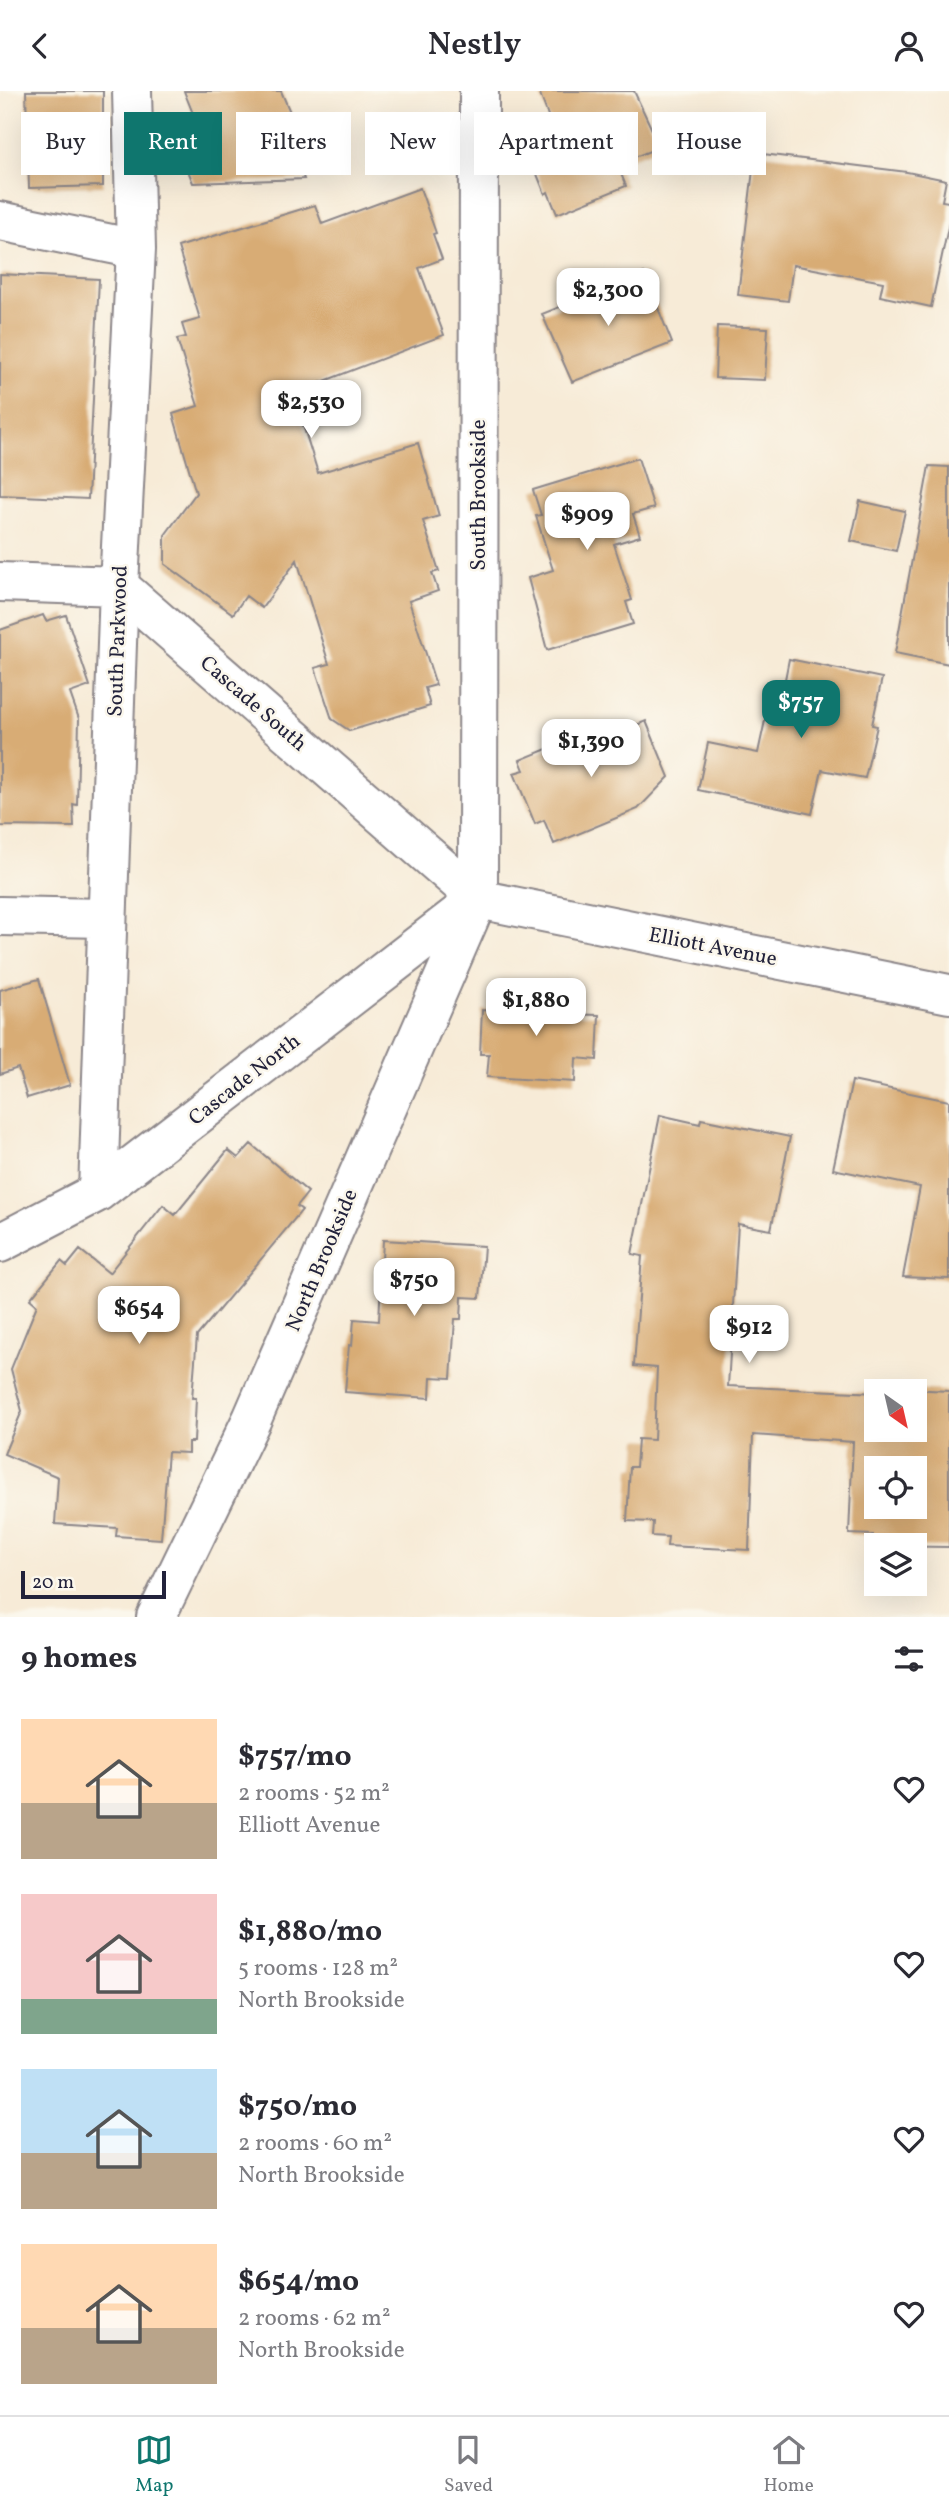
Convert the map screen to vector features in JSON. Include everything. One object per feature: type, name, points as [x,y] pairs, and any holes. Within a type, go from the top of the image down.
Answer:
[{"type":"street","name":"South Parkwood","points":[[98,1192],[119,586],[136,249],[132,91]]},
{"type":"street","name":"South Brookside","points":[[478,899],[479,91]]},
{"type":"street","points":[[0,222],[136,249]]},
{"type":"street","points":[[0,582],[119,586]]},
{"type":"street","name":"Cascade South","points":[[119,586],[478,899]]},
{"type":"street","name":"Elliott Avenue","points":[[478,899],[949,994]]},
{"type":"street","name":"Cascade North","points":[[0,1243],[98,1192],[478,899]]},
{"type":"street","name":"North Brookside","points":[[156,1617],[252,1419],[478,899]]},
{"type":"street","points":[[0,916],[106,918]]},
{"type":"building","points":[[26,91],[103,91],[103,112],[27,112]]},
{"type":"building","points":[[184,91],[281,91],[290,112],[236,112],[236,175],[303,175],[304,179],[193,183],[190,175],[222,175],[222,112],[192,112]]},
{"type":"building","points":[[539,91],[634,91],[652,130],[652,150],[638,156],[638,112],[547,112]]},
{"type":"building","points":[[766,154],[907,172],[946,180],[942,201],[949,202],[949,223],[931,307],[880,296],[883,282],[793,265],[788,301],[738,295],[752,175],[766,175]]},
{"type":"building","points":[[29,175],[103,175],[103,186],[29,188]]},
{"type":"building","points":[[537,175],[622,175],[626,186],[557,214],[548,192],[545,194]]},
{"type":"building","points":[[420,188],[442,259],[419,268],[444,335],[293,393],[318,473],[418,443],[439,516],[423,521],[439,571],[432,573],[438,591],[409,601],[436,685],[425,688],[430,706],[350,731],[332,719],[315,668],[329,664],[297,560],[262,608],[246,596],[233,614],[165,564],[165,535],[196,493],[173,414],[198,406],[177,339],[186,337],[182,324],[200,319],[178,247],[315,205],[322,224]]},
{"type":"building","points":[[644,273],[672,343],[572,382],[542,314]]},
{"type":"building","points":[[0,274],[99,279],[88,499],[0,495]]},
{"type":"building","points":[[717,326],[768,328],[765,380],[715,378]]},
{"type":"building","points":[[638,458],[654,508],[633,514],[640,536],[614,544],[632,600],[626,602],[633,624],[547,650],[528,578],[553,570],[536,516],[541,515],[533,490]]},
{"type":"building","points":[[929,466],[949,467],[949,664],[895,653]]},
{"type":"building","points":[[860,501],[905,511],[896,551],[851,541]]},
{"type":"building","points":[[43,615],[46,621],[66,615],[90,686],[70,693],[79,719],[74,827],[0,826],[0,630]]},
{"type":"building","points":[[789,659],[882,678],[872,725],[877,726],[865,778],[822,770],[812,814],[698,790],[708,743],[758,753],[769,702],[780,705]]},
{"type":"building","points":[[646,721],[669,777],[638,809],[554,844],[544,820],[535,824],[514,773],[524,770],[520,760],[610,723],[615,734]]},
{"type":"building","points":[[39,979],[70,1085],[27,1098],[18,1068],[0,1074],[0,990]]},
{"type":"building","points":[[492,994],[565,998],[564,1014],[599,1015],[597,1060],[576,1058],[575,1082],[487,1077],[489,1054],[480,1054],[482,1010],[491,1011]]},
{"type":"building","points":[[852,1081],[949,1101],[949,1279],[903,1277],[920,1187],[833,1169]]},
{"type":"building","points":[[660,1115],[700,1124],[701,1119],[790,1137],[771,1230],[738,1224],[728,1386],[864,1392],[864,1442],[928,1442],[928,1390],[949,1391],[949,1547],[927,1547],[927,1533],[849,1534],[853,1442],[753,1435],[749,1550],[667,1546],[668,1537],[652,1536],[653,1522],[627,1521],[630,1467],[636,1467],[638,1439],[654,1440],[657,1368],[634,1366],[642,1256],[632,1254]]},
{"type":"building","points":[[251,1144],[308,1192],[297,1206],[302,1210],[197,1336],[192,1398],[196,1398],[194,1442],[188,1442],[188,1453],[168,1452],[161,1539],[116,1536],[117,1528],[55,1524],[58,1477],[4,1454],[22,1411],[11,1369],[37,1305],[30,1299],[61,1261],[67,1266],[80,1250],[109,1273],[163,1205],[175,1215],[228,1150],[238,1158]]},
{"type":"building","points":[[383,1240],[484,1246],[480,1298],[462,1297],[461,1319],[455,1319],[451,1378],[431,1377],[430,1398],[345,1392],[354,1319],[379,1321]]}]
